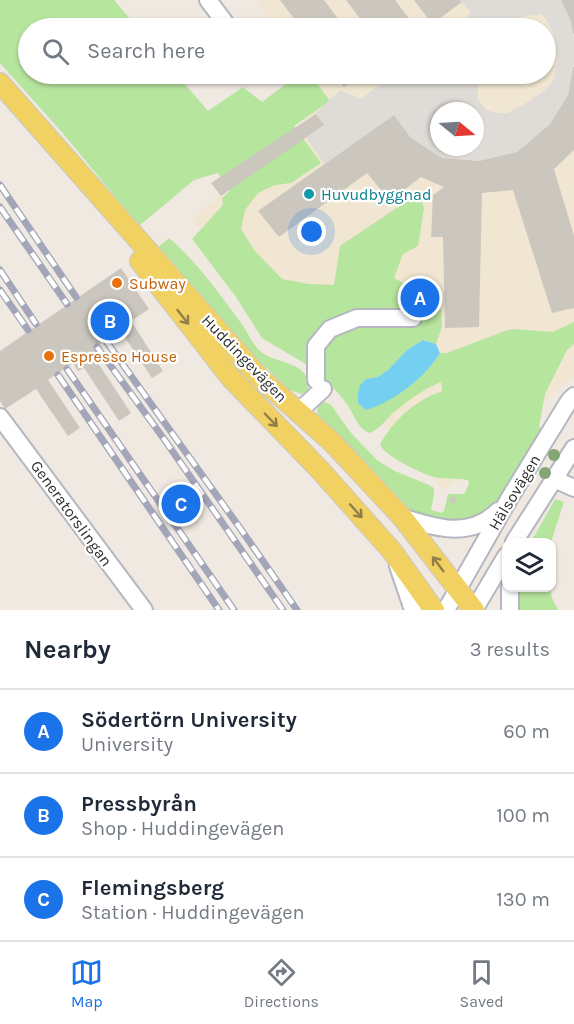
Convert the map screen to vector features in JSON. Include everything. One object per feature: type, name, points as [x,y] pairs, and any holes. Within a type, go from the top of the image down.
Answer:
[{"type":"main road","name":"Huddingevägen","points":[[0,83],[231,378],[320,470],[392,551],[435,610]]},
{"type":"main road","name":"Huddingevägen","points":[[18,105],[260,378],[332,442],[402,517],[474,610]]},
{"type":"street","points":[[208,0],[222,18]]},
{"type":"street","points":[[298,412],[320,385],[316,346],[330,330],[357,318],[413,318]]},
{"type":"street","name":"Hälsovägen","points":[[446,610],[509,499],[574,396]]},
{"type":"street","name":"Generatorslingan","points":[[5,423],[144,610]]},
{"type":"street","name":"Hälsovägen","points":[[517,538],[574,448]]},
{"type":"street","points":[[554,479],[574,488]]},
{"type":"street","points":[[402,517],[440,529],[468,528],[493,516],[509,499]]},
{"type":"street","points":[[392,551],[413,610]]},
{"type":"street","name":"Hälsovägen","points":[[474,610],[502,564]]},
{"type":"street","points":[[510,592],[510,610]]},
{"type":"shaded area","points":[[256,0],[574,0],[574,376],[445,491],[192,220],[325,102],[313,84],[556,84],[556,18],[269,18]]},
{"type":"shaded area","points":[[460,0],[561,0],[571,21],[574,41],[574,62],[568,95],[550,124],[517,152],[479,161],[442,158],[439,156],[484,156],[484,107],[497,113],[507,113],[544,91],[550,84],[556,84],[558,61],[556,18],[545,18],[541,14],[520,18],[465,18],[471,13]]},
{"type":"shaded area","points":[[381,84],[478,84],[478,99],[480,102],[430,102],[430,150],[411,138],[394,115],[324,164],[306,137],[316,113],[340,90],[360,99]]},
{"type":"green space","points":[[0,0],[114,0],[129,18],[18,18],[18,83],[0,63]]},
{"type":"green space","points":[[19,84],[185,84],[208,111],[243,87],[262,102],[286,84],[317,84],[330,101],[294,126],[321,163],[291,183],[275,185],[258,193],[245,210],[241,229],[254,250],[282,279],[309,284],[334,285],[340,246],[419,193],[424,208],[418,246],[403,254],[394,278],[405,284],[406,310],[342,319],[309,366],[262,338],[236,297],[192,239],[223,205],[222,198],[230,191],[218,173],[194,180],[139,226],[66,137]]},
{"type":"green space","points":[[169,238],[207,278],[259,350],[265,355],[298,368],[308,380],[308,390],[302,394],[289,390],[215,317],[157,248]]},
{"type":"green space","points":[[441,309],[442,327],[436,344],[423,340],[407,350],[388,370],[378,377],[366,379],[360,385],[433,364],[440,353],[447,353],[502,332],[513,329],[553,332],[574,322],[574,344],[567,350],[545,394],[539,427],[544,430],[500,501],[493,509],[463,525],[412,514],[318,418],[317,410],[320,403],[325,402],[331,405],[351,433],[378,461],[434,488],[431,510],[441,513],[444,511],[448,494],[464,494],[469,484],[468,480],[439,478],[425,474],[390,455],[380,445],[391,428],[406,412],[423,400],[441,392],[441,382],[409,400],[370,433],[362,428],[343,399],[319,374],[319,353],[335,336],[362,323]]},
{"type":"green space","points":[[555,499],[564,502],[552,538],[533,538]]},
{"type":"green space","points":[[518,592],[551,592],[558,610],[519,610]]},
{"type":"water","points":[[423,340],[436,344],[440,353],[417,380],[387,401],[366,410],[358,403],[360,385],[366,379],[378,377],[407,350]]},
{"type":"building","points":[[280,0],[324,0],[338,18],[294,18]]},
{"type":"building","points":[[346,0],[395,0],[408,18],[360,18]]},
{"type":"building","points":[[414,0],[460,0],[462,2],[440,18],[428,18]]},
{"type":"building","points":[[561,0],[574,0],[574,34],[571,21]]},
{"type":"building","name":"Huvudbyggnad","points":[[574,67],[574,150],[554,169],[574,236],[574,308],[552,313],[513,190],[482,193],[479,327],[445,328],[443,237],[431,237],[433,195],[444,187],[421,177],[390,201],[367,173],[279,237],[258,211],[394,115],[411,138],[430,150],[430,156],[479,161],[517,152],[550,124],[568,95]]},
{"type":"building","points":[[316,114],[324,125],[221,196],[211,183]]},
{"type":"building","points":[[121,268],[149,309],[131,321],[163,371],[152,378],[120,330],[95,347],[101,356],[96,360],[131,413],[119,421],[84,368],[78,371],[73,363],[48,380],[80,428],[68,436],[36,389],[5,409],[0,401],[0,351]]},
{"type":"building","points":[[452,496],[457,498],[454,504],[449,502]]},
{"type":"railway","points":[[0,185],[76,297]]},
{"type":"railway","points":[[0,207],[67,304]]},
{"type":"railway","points":[[0,270],[36,324]]},
{"type":"railway","points":[[0,290],[28,330]]},
{"type":"railway","points":[[106,341],[297,610]]},
{"type":"railway","points":[[97,347],[283,610]]},
{"type":"railway","points":[[67,369],[234,610]]},
{"type":"railway","points":[[58,375],[219,610]]},
{"type":"place","name":"Huvudbyggnad","points":[[309,194]]},
{"type":"place","name":"Subway","points":[[117,283]]},
{"type":"place","name":"Södertörn University","points":[[420,298]]},
{"type":"place","name":"Pressbyrån","points":[[110,321]]},
{"type":"place","name":"Espresso House","points":[[49,356]]},
{"type":"place","name":"Flemingsberg","points":[[181,504]]}]
